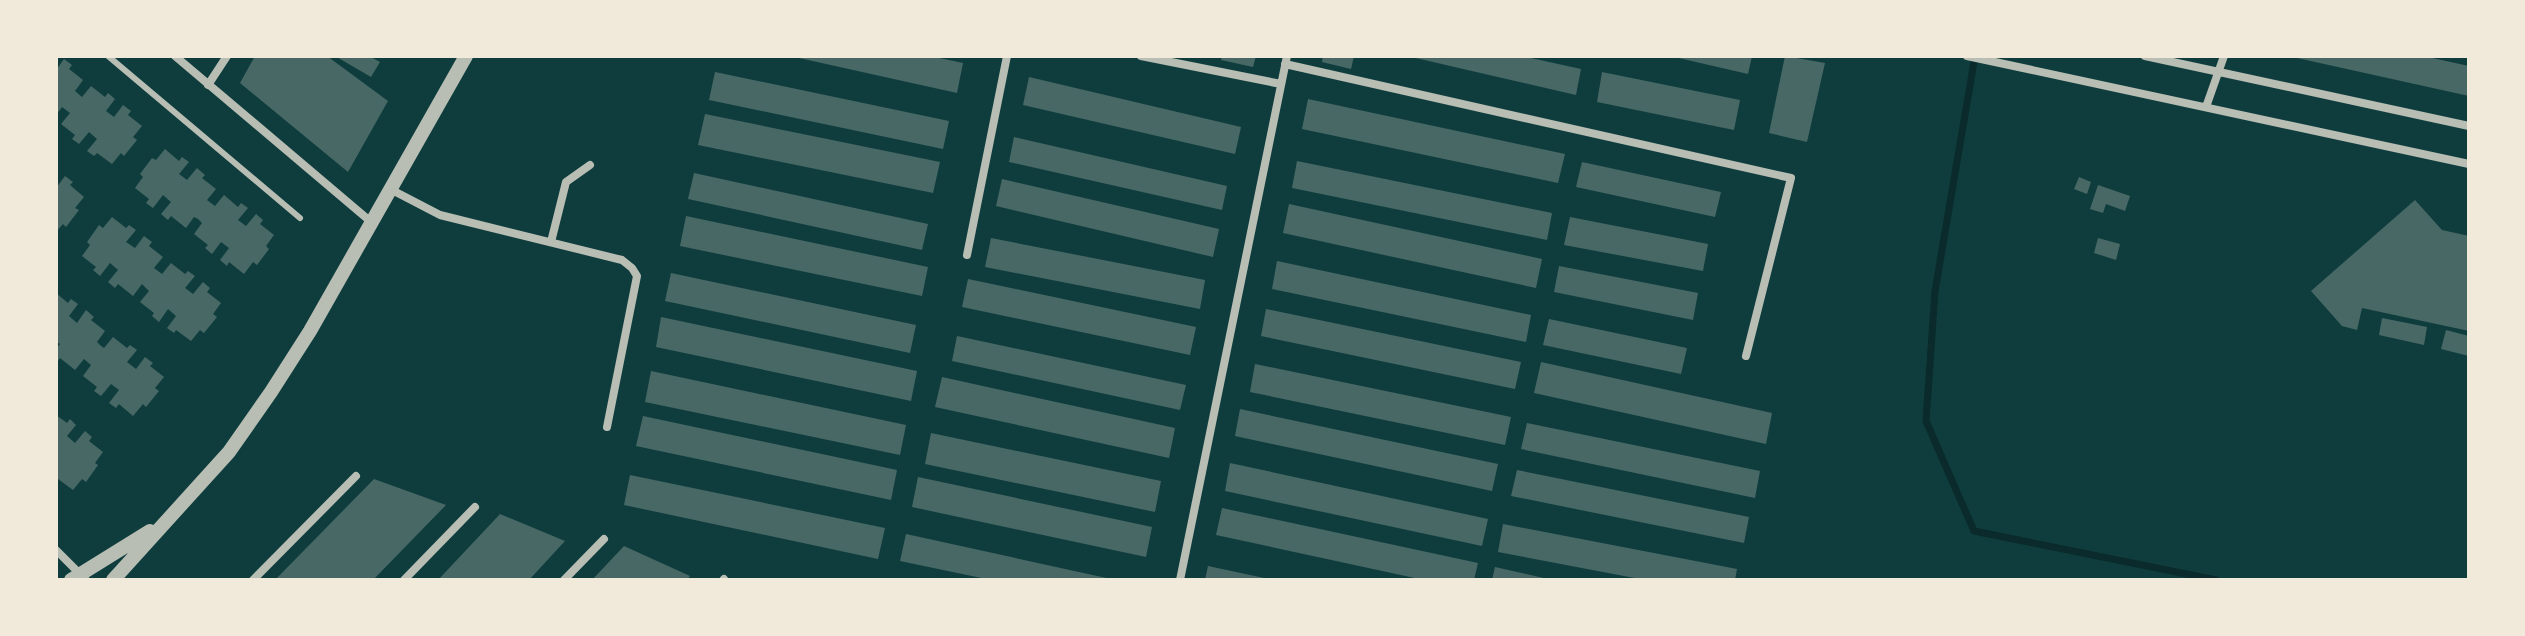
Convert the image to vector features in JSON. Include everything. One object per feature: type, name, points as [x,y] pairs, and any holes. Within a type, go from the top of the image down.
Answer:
[{"type":"street","points":[[175,56],[370,221]]},
{"type":"street","points":[[208,85],[227,56]]},
{"type":"street","points":[[113,580],[229,452],[271,392],[310,331],[466,56]]},
{"type":"street","points":[[967,255],[1007,56]]},
{"type":"street","points":[[1141,56],[1281,84]]},
{"type":"street","points":[[1967,56],[2469,164]]},
{"type":"street","points":[[2145,56],[2469,126]]},
{"type":"street","points":[[2206,107],[2224,56]]},
{"type":"street","points":[[1180,580],[1286,60],[1791,178],[1746,356]]},
{"type":"street","points":[[551,242],[566,182],[590,165]]},
{"type":"street","points":[[390,189],[440,215],[622,260],[632,268],[637,276],[607,427]]},
{"type":"street","points":[[253,580],[356,476]]},
{"type":"street","points":[[404,580],[475,507]]},
{"type":"street","points":[[56,550],[79,578],[170,518]]},
{"type":"street","points":[[564,580],[604,539]]},
{"type":"lane","points":[[108,56],[300,218]]},
{"type":"building","points":[[255,56],[327,56],[388,101],[348,172],[240,83]]},
{"type":"building","points":[[335,56],[369,56],[380,62],[371,77]]},
{"type":"building","points":[[790,56],[930,56],[963,63],[957,93]]},
{"type":"building","points":[[1222,56],[1256,56],[1253,67],[1221,60]]},
{"type":"building","points":[[1323,56],[1354,56],[1351,69],[1322,62]]},
{"type":"building","points":[[1407,56],[1522,56],[1581,69],[1576,95]]},
{"type":"building","points":[[1670,56],[1752,56],[1748,74]]},
{"type":"building","points":[[1785,56],[1825,63],[1807,142],[1769,133]]},
{"type":"building","points":[[2288,56],[2423,56],[2469,66],[2469,96]]},
{"type":"building","points":[[64,59],[72,65],[69,69],[83,80],[75,91],[82,97],[91,86],[105,97],[108,93],[115,99],[106,111],[114,117],[123,105],[131,111],[128,115],[142,126],[133,137],[137,140],[124,156],[121,153],[112,164],[97,153],[94,156],[87,151],[97,139],[89,132],[79,144],[72,139],[75,135],[61,124],[70,113],[62,107],[56,115],[56,70]]},
{"type":"building","points":[[715,72],[949,121],[943,149],[709,100]]},
{"type":"building","points":[[1602,72],[1740,100],[1734,130],[1597,102]]},
{"type":"building","points":[[1029,77],[1241,127],[1235,154],[1023,105]]},
{"type":"building","points":[[1308,99],[1565,154],[1558,183],[1302,129]]},
{"type":"building","points":[[705,114],[940,162],[933,193],[698,145]]},
{"type":"building","points":[[1014,137],[1227,186],[1222,210],[1009,162]]},
{"type":"building","points":[[165,149],[179,161],[182,157],[189,162],[179,174],[187,180],[197,168],[205,175],[202,178],[216,189],[207,200],[215,206],[224,195],[238,207],[241,203],[248,208],[238,220],[246,226],[256,214],[263,220],[260,224],[274,235],[266,246],[269,249],[257,265],[253,262],[244,274],[229,262],[227,266],[220,260],[229,248],[221,242],[212,254],[205,248],[208,245],[194,234],[202,223],[198,219],[194,217],[186,228],[171,216],[168,220],[161,214],[171,202],[163,195],[153,208],[146,203],[149,199],[135,188],[143,177],[140,174],[152,158],[156,160]]},
{"type":"building","points":[[1297,161],[1552,213],[1547,240],[1292,188]]},
{"type":"building","points":[[1582,162],[1721,192],[1715,217],[1576,187]]},
{"type":"building","points":[[694,173],[928,224],[922,250],[688,199]]},
{"type":"building","points":[[65,176],[84,197],[75,208],[79,210],[66,227],[63,224],[56,232],[56,188]]},
{"type":"building","points":[[2079,177],[2091,182],[2087,194],[2074,189]]},
{"type":"building","points":[[1002,179],[1219,229],[1213,257],[996,206]]},
{"type":"building","points":[[2098,185],[2130,196],[2125,211],[2106,204],[2103,213],[2090,209]]},
{"type":"building","points":[[2415,200],[2442,230],[2469,236],[2469,331],[2362,308],[2357,330],[2342,326],[2311,291]]},
{"type":"building","points":[[1289,204],[1542,259],[1536,288],[1283,233]]},
{"type":"building","points":[[686,216],[928,267],[922,296],[680,246]]},
{"type":"building","points":[[112,217],[126,228],[129,225],[136,230],[126,242],[135,248],[144,236],[152,242],[149,246],[163,257],[154,268],[162,274],[171,263],[185,274],[188,271],[195,276],[185,288],[193,294],[203,282],[210,288],[207,292],[221,303],[213,314],[217,317],[204,333],[200,330],[191,341],[176,330],[174,333],[167,328],[176,316],[168,309],[159,322],[152,316],[154,313],[140,302],[149,291],[142,284],[133,296],[118,284],[115,288],[108,282],[118,270],[110,263],[100,276],[93,270],[96,267],[82,256],[90,245],[87,242],[99,225],[103,228]]},
{"type":"building","points":[[1570,217],[1708,244],[1703,271],[1564,245]]},
{"type":"building","points":[[991,238],[1205,280],[1200,309],[985,267]]},
{"type":"building","points":[[2098,238],[2120,244],[2116,260],[2094,253]]},
{"type":"building","points":[[1277,261],[1531,315],[1526,342],[1272,289]]},
{"type":"building","points":[[1559,266],[1698,293],[1693,320],[1554,292]]},
{"type":"building","points":[[671,273],[916,325],[910,353],[665,301]]},
{"type":"building","points":[[968,279],[1196,327],[1190,355],[962,307]]},
{"type":"building","points":[[56,293],[68,303],[71,299],[78,304],[69,316],[77,323],[86,310],[94,317],[91,320],[105,331],[97,342],[101,346],[104,348],[113,337],[127,348],[130,345],[137,350],[127,362],[136,369],[145,357],[153,363],[150,366],[164,377],[155,388],[159,391],[146,407],[143,404],[133,416],[119,404],[116,408],[109,403],[119,390],[111,384],[101,396],[94,391],[97,387],[83,376],[91,365],[84,359],[75,370],[60,358],[56,363],[56,349],[60,344],[56,341]]},
{"type":"building","points":[[1266,309],[1521,362],[1515,389],[1261,336]]},
{"type":"building","points":[[661,317],[917,371],[911,401],[656,347]]},
{"type":"building","points":[[2382,318],[2427,327],[2424,345],[2379,335]]},
{"type":"building","points":[[1549,319],[1687,348],[1681,374],[1543,345]]},
{"type":"building","points":[[2446,330],[2469,336],[2469,356],[2441,349]]},
{"type":"building","points":[[957,336],[1186,385],[1180,410],[952,361]]},
{"type":"building","points":[[1541,362],[1772,413],[1766,444],[1534,393]]},
{"type":"building","points":[[1255,364],[1511,417],[1505,445],[1250,392]]},
{"type":"building","points":[[651,371],[906,425],[900,455],[645,402]]},
{"type":"building","points":[[942,377],[1175,428],[1169,458],[935,407]]},
{"type":"building","points":[[1240,409],[1498,464],[1492,491],[1235,436]]},
{"type":"building","points":[[56,415],[67,423],[70,419],[76,425],[67,436],[75,443],[85,431],[92,437],[89,441],[103,452],[86,482],[82,479],[73,490],[58,479],[56,481]]},
{"type":"building","points":[[643,416],[897,470],[891,500],[636,446]]},
{"type":"building","points":[[1527,423],[1760,471],[1755,498],[1521,449]]},
{"type":"building","points":[[931,433],[1161,481],[1155,512],[925,464]]},
{"type":"building","points":[[1230,463],[1488,519],[1482,546],[1225,491]]},
{"type":"building","points":[[1517,470],[1749,517],[1744,543],[1511,496]]},
{"type":"building","points":[[630,475],[885,528],[878,559],[624,505]]},
{"type":"building","points":[[918,477],[1152,527],[1146,557],[912,507]]},
{"type":"building","points":[[374,479],[446,505],[373,580],[275,580]]},
{"type":"building","points":[[1222,508],[1478,563],[1474,580],[1424,580],[1216,535]]},
{"type":"building","points":[[500,514],[565,541],[529,580],[438,580]]},
{"type":"building","points":[[1503,524],[1737,569],[1735,580],[1645,580],[1498,552]]},
{"type":"building","points":[[906,534],[1111,580],[991,580],[900,561]]},
{"type":"building","points":[[624,546],[690,576],[687,580],[592,580]]},
{"type":"building","points":[[1208,566],[1269,579],[1269,580],[1205,580]]},
{"type":"building","points":[[1495,567],[1548,579],[1548,580],[1492,580]]},
{"type":"waterway","points":[[1975,56],[1935,291],[1926,421],[1974,531],[2216,580]]}]
